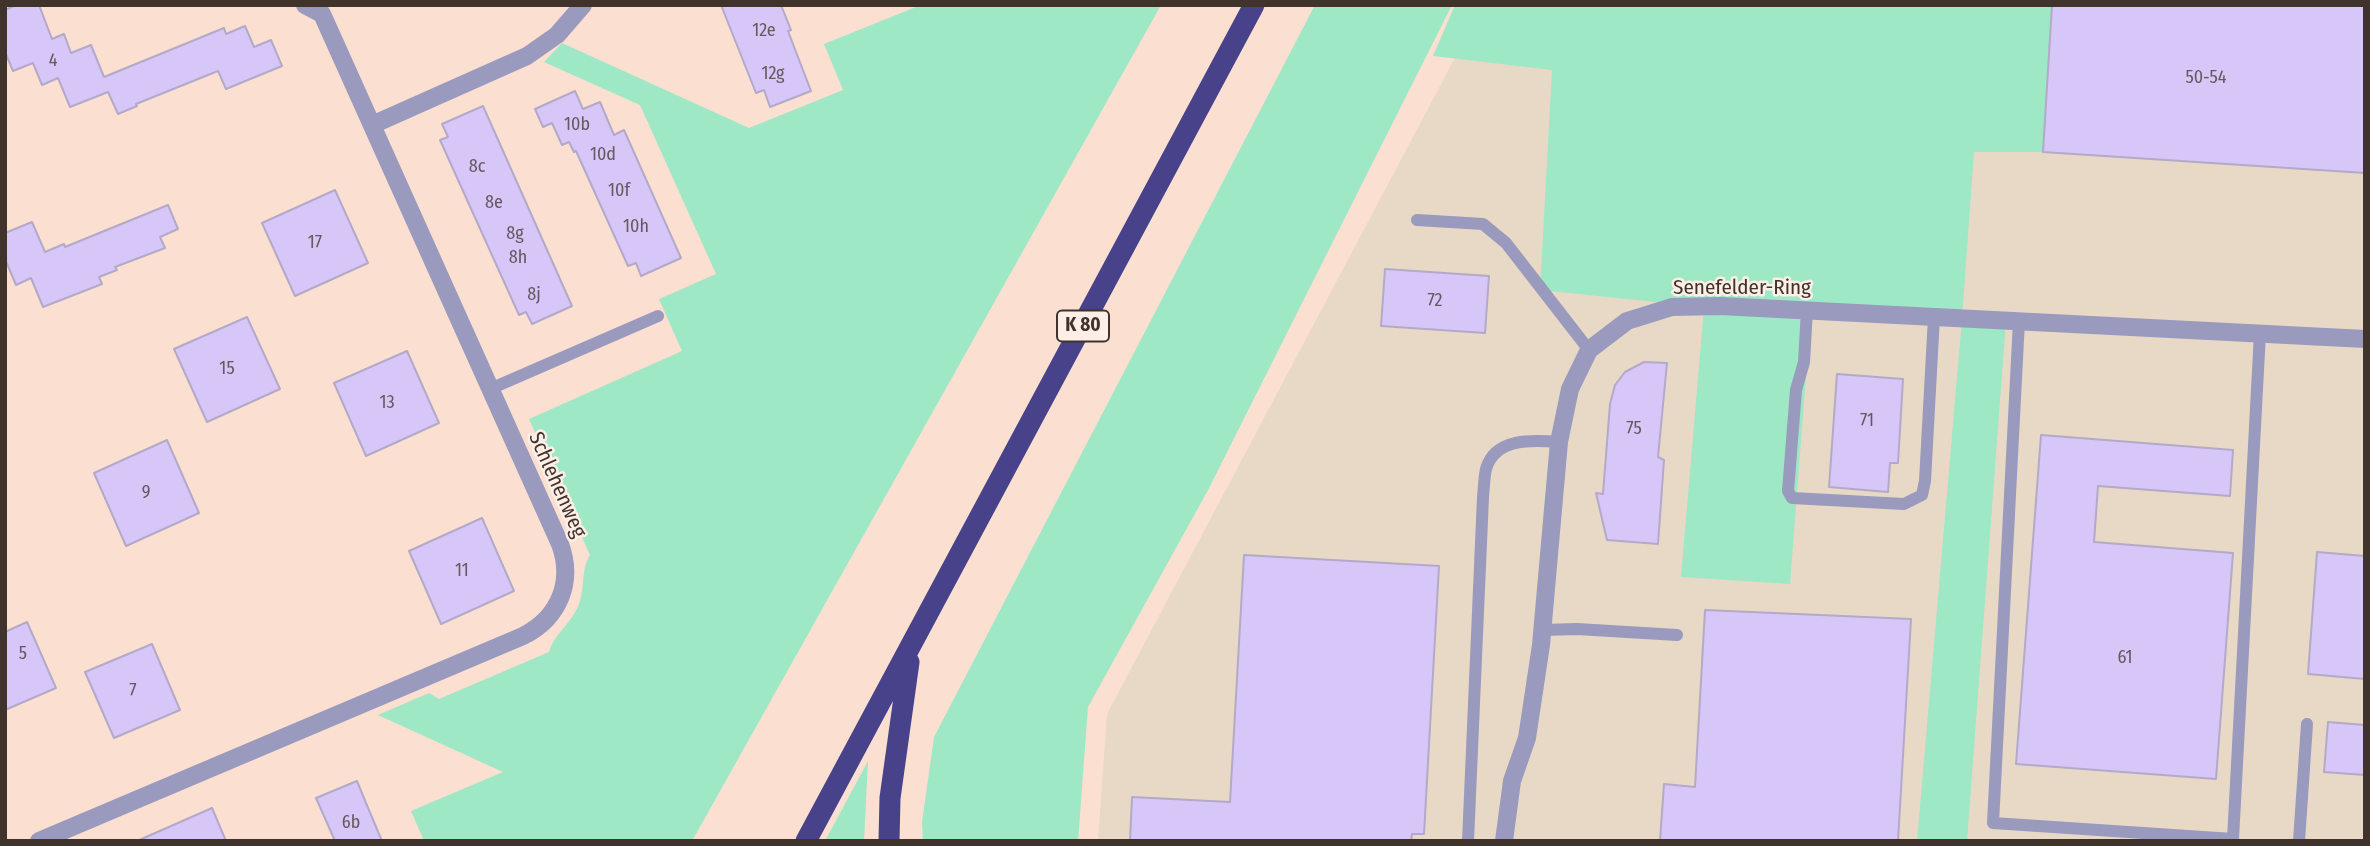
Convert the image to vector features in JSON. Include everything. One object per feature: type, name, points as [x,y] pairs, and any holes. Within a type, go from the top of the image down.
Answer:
[{"type":"highway","name":"K 80","points":[[806,841],[1254,5]]},
{"type":"highway","points":[[889,841],[890,798],[911,646]]},
{"type":"street","name":"Schlehenweg","points":[[39,841],[523,636],[543,624],[554,612],[563,590],[566,575],[560,544],[322,14],[304,5]]},
{"type":"street","points":[[372,125],[527,56],[557,35],[583,5]]},
{"type":"street","name":"Senefelder-Ring","points":[[1504,841],[1512,781],[1527,738],[1542,630],[1559,442],[1570,389],[1589,350],[1627,321],[1672,307],[1720,306],[2365,339]]},
{"type":"lane","points":[[1417,220],[1483,224],[1506,243],[1589,350]]},
{"type":"lane","points":[[1807,310],[1804,362],[1796,390],[1788,491],[1792,498],[1904,504],[1922,495],[1934,317]]},
{"type":"lane","points":[[490,388],[658,316]]},
{"type":"lane","points":[[2019,321],[1993,823],[2233,839],[2260,333]]},
{"type":"lane","points":[[1468,841],[1486,468],[1494,453],[1511,444],[1534,440],[1559,442]]},
{"type":"lane","points":[[1542,630],[1577,629],[1677,635]]},
{"type":"lane","points":[[2300,841],[2307,724]]},
{"type":"shaded area","points":[[1483,5],[2365,5],[2365,841],[1098,841],[1107,714]]},
{"type":"green space","points":[[921,5],[1161,5],[692,841],[424,841],[411,811],[503,772],[378,715],[429,693],[439,699],[549,652],[576,611],[581,598],[585,566],[590,555],[529,419],[682,351],[659,299],[716,274],[640,105],[544,62],[562,43],[749,128],[843,90],[824,44]]},
{"type":"green space","points":[[1315,5],[1452,5],[1208,490],[1088,707],[1078,841],[923,841],[922,822],[934,737]]},
{"type":"green space","points":[[1455,5],[2052,5],[2043,152],[1974,152],[1962,318],[2006,321],[1967,841],[1917,841],[1962,319],[1811,311],[1790,584],[1681,577],[1704,307],[1540,290],[1552,70],[1433,56]]},
{"type":"green space","points":[[868,761],[864,841],[825,841]]},
{"type":"building","points":[[16,5],[39,5],[52,39],[64,34],[71,53],[91,45],[104,77],[224,28],[226,34],[245,26],[254,47],[271,40],[282,66],[226,89],[218,71],[118,114],[108,92],[70,107],[58,78],[42,85],[33,63],[13,71],[5,52],[5,10]]},
{"type":"building","points":[[721,5],[781,5],[811,91],[770,107],[764,90],[756,93]]},
{"type":"building","points":[[2052,5],[2365,5],[2365,173],[2043,152]]},
{"type":"building","points":[[575,91],[583,109],[600,102],[614,135],[624,130],[681,258],[641,276],[636,263],[628,266],[576,151],[574,152],[569,142],[562,145],[552,123],[543,127],[535,109]]},
{"type":"building","points":[[483,106],[572,306],[532,324],[526,312],[519,315],[440,140],[448,137],[442,124]]},
{"type":"building","points":[[335,190],[368,263],[295,296],[262,223]]},
{"type":"building","points":[[168,205],[178,229],[160,237],[165,248],[115,267],[117,270],[99,277],[102,284],[43,307],[31,278],[16,285],[5,259],[5,233],[32,222],[45,252],[64,244],[65,247]]},
{"type":"building","points":[[1385,269],[1489,276],[1485,333],[1381,326]]},
{"type":"building","points":[[247,317],[280,389],[207,422],[174,349]]},
{"type":"building","points":[[407,351],[439,423],[366,456],[334,383]]},
{"type":"building","points":[[1644,362],[1667,363],[1658,457],[1664,460],[1658,544],[1607,540],[1596,493],[1603,494],[1610,404],[1615,385],[1625,372]]},
{"type":"building","points":[[1837,374],[1903,379],[1898,463],[1890,463],[1888,492],[1829,487]]},
{"type":"building","points":[[2041,435],[2233,450],[2230,496],[2098,486],[2094,542],[2233,553],[2216,779],[2016,764]]},
{"type":"building","points":[[167,440],[199,513],[126,546],[94,473]]},
{"type":"building","points":[[482,518],[514,591],[441,624],[409,551]]},
{"type":"building","points":[[2317,552],[2365,556],[2365,679],[2308,674]]},
{"type":"building","points":[[1244,555],[1439,566],[1424,834],[1412,834],[1411,841],[1130,841],[1132,797],[1230,802]]},
{"type":"building","points":[[1705,610],[1911,619],[1898,841],[1660,841],[1664,784],[1695,787]]},
{"type":"building","points":[[27,622],[56,688],[5,710],[5,632]]},
{"type":"building","points":[[152,644],[180,710],[114,738],[85,672]]},
{"type":"building","points":[[2328,722],[2365,725],[2365,775],[2324,772]]},
{"type":"building","points":[[357,781],[382,841],[335,841],[316,798]]},
{"type":"building","points":[[212,808],[226,841],[137,841]]}]
